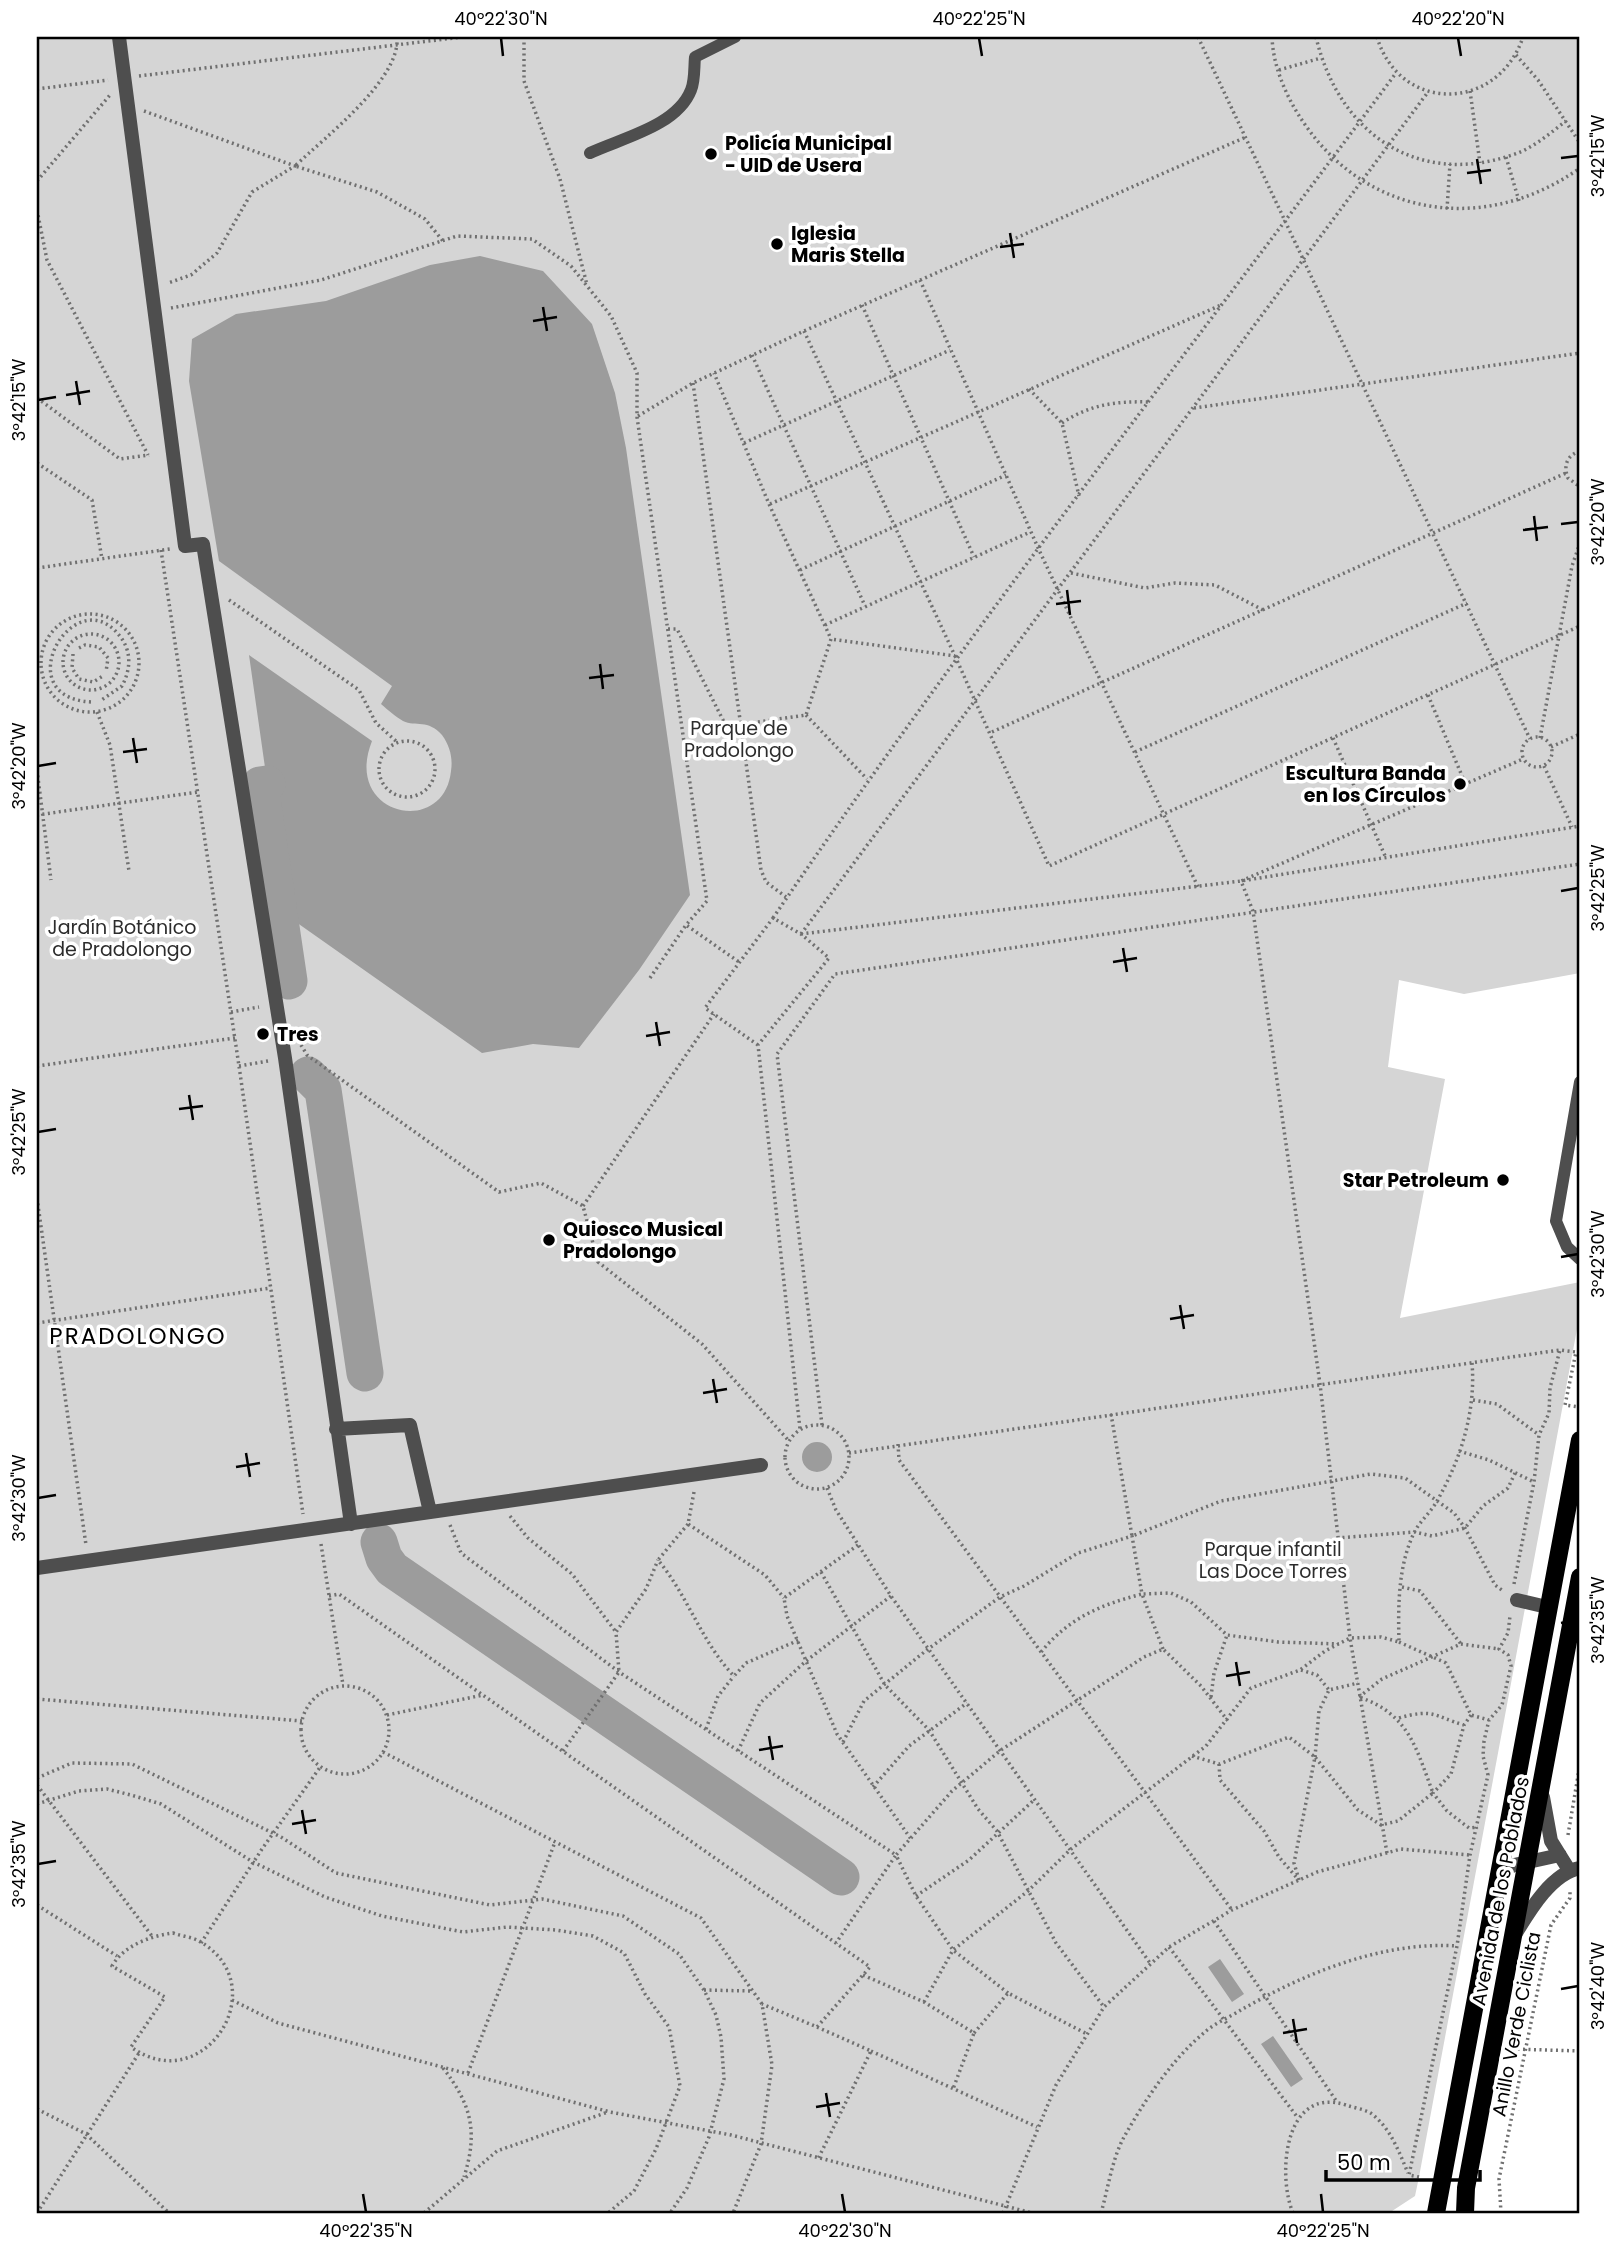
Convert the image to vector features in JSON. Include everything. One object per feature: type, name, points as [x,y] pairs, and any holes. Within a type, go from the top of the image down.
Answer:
[{"type":"main road","name":"Avenida de los Poblados","points":[[1436,2213],[1580,1440]]},
{"type":"main road","name":"Avenida de los Poblados","points":[[1465,2213],[1466,2188],[1580,1577]]},
{"type":"street","points":[[119,37],[185,547],[203,544],[285,1058],[351,1524]]},
{"type":"street","points":[[336,1429],[410,1425],[430,1512]]},
{"type":"street","points":[[37,1568],[761,1465]]},
{"type":"street","points":[[1517,1600],[1547,1608]]},
{"type":"street","points":[[1513,1938],[1533,1905],[1575,1869],[1551,1842],[1544,1807],[1543,1778]]},
{"type":"street","points":[[1498,1873],[1527,1862],[1560,1855]]},
{"type":"lane","points":[[590,153],[667,118],[681,106],[692,89],[695,57],[735,37]]},
{"type":"lane","points":[[1580,1082],[1556,1221],[1567,1247],[1580,1259]]},
{"type":"path","points":[[152,288],[191,275],[217,253],[252,192],[295,166],[386,75],[398,46],[397,37]]},
{"type":"path","points":[[37,89],[361,47],[398,46],[462,37]]},
{"type":"path","points":[[524,37],[524,81],[560,179],[587,287]]},
{"type":"path","points":[[1198,37],[1285,222],[1306,259],[1530,739]]},
{"type":"path","points":[[1272,37],[1279,71],[1296,113],[1318,144],[1363,181],[1411,203],[1447,209],[1485,209],[1519,201],[1555,186],[1580,168]]},
{"type":"path","points":[[1318,37],[1324,71],[1342,103],[1360,122],[1389,145],[1422,159],[1450,164],[1480,163],[1506,157],[1542,141],[1566,121]]},
{"type":"path","points":[[1377,37],[1381,52],[1396,74],[1429,92],[1454,95],[1470,91],[1500,75],[1516,55],[1523,37]]},
{"type":"path","points":[[1516,55],[1580,143]]},
{"type":"path","points":[[1279,71],[1321,58]]},
{"type":"path","points":[[758,1045],[705,1008],[773,918],[867,779],[955,656],[1039,550],[1396,74]]},
{"type":"path","points":[[37,181],[125,77]]},
{"type":"path","points":[[1470,91],[1480,163]]},
{"type":"path","points":[[801,934],[1429,92]]},
{"type":"path","points":[[129,105],[295,166],[377,192],[425,219],[443,241]]},
{"type":"path","points":[[637,417],[693,383],[804,331],[1246,137]]},
{"type":"path","points":[[1506,157],[1519,201]]},
{"type":"path","points":[[1447,209],[1450,164]]},
{"type":"path","points":[[37,211],[47,261],[148,455]]},
{"type":"path","points":[[153,311],[321,280],[457,236],[532,239],[571,266],[611,316],[637,373],[637,417],[707,901],[650,978]]},
{"type":"path","points":[[920,280],[1039,550],[1198,887]]},
{"type":"path","points":[[862,305],[974,557]]},
{"type":"path","points":[[769,504],[1223,305]]},
{"type":"path","points":[[804,331],[977,699],[1049,866],[1580,626]]},
{"type":"path","points":[[744,443],[950,350]]},
{"type":"path","points":[[1194,408],[1580,353]]},
{"type":"path","points":[[752,355],[865,606]]},
{"type":"path","points":[[714,373],[769,504],[831,639],[806,715]]},
{"type":"path","points":[[693,383],[761,870],[766,882],[786,898]]},
{"type":"path","points":[[1029,389],[1062,423],[1079,496]]},
{"type":"path","points":[[37,398],[120,459],[171,451]]},
{"type":"path","points":[[1062,423],[1077,413],[1101,405],[1150,402]]},
{"type":"path","points":[[1580,451],[1567,461],[1566,473],[1572,483],[1580,486]]},
{"type":"path","points":[[37,463],[92,500],[102,559]]},
{"type":"path","points":[[992,732],[1566,473]]},
{"type":"path","points":[[800,570],[1006,475]]},
{"type":"path","points":[[825,625],[1031,532]]},
{"type":"path","points":[[1540,738],[1572,566],[1580,543]]},
{"type":"path","points":[[37,568],[161,550],[271,1288],[312,1529],[329,1596],[343,1686]]},
{"type":"path","points":[[1071,573],[1145,588],[1175,583],[1215,585],[1264,610]]},
{"type":"path","points":[[211,597],[223,596],[359,690],[376,723],[397,742]]},
{"type":"path","points":[[1135,752],[1467,603]]},
{"type":"path","points":[[88,613],[120,623],[128,631],[138,652],[138,675],[130,692],[118,703],[97,711],[85,712],[64,704],[47,688],[43,677],[41,654],[50,633],[67,619],[88,613]]},
{"type":"path","points":[[91,702],[70,697],[57,685],[50,668],[50,657],[58,639],[74,626],[83,623],[94,623],[113,630],[126,648],[129,659],[122,686],[100,701]]},
{"type":"path","points":[[113,630],[120,623]]},
{"type":"path","points":[[668,629],[677,629],[724,722],[731,726],[806,715]]},
{"type":"path","points":[[50,633],[58,639]]},
{"type":"path","points":[[85,645],[87,634]]},
{"type":"path","points":[[87,634],[96,634],[112,643],[119,660],[115,677],[103,688],[94,691],[85,691],[70,682],[62,666],[65,649],[71,642],[87,634]]},
{"type":"path","points":[[831,639],[955,656]]},
{"type":"path","points":[[79,648],[85,645],[99,647],[104,652],[108,665],[106,672]]},
{"type":"path","points":[[73,654],[71,661],[75,674],[93,682]]},
{"type":"path","points":[[119,660],[129,659]]},
{"type":"path","points":[[50,668],[62,666]]},
{"type":"path","points":[[93,682],[103,676]]},
{"type":"path","points":[[93,682],[94,691]]},
{"type":"path","points":[[122,686],[130,692]]},
{"type":"path","points":[[1427,695],[1465,784]]},
{"type":"path","points":[[64,704],[70,697]]},
{"type":"path","points":[[97,711],[110,745],[128,871]]},
{"type":"path","points":[[806,715],[867,779]]},
{"type":"path","points":[[1551,747],[1580,734]]},
{"type":"path","points":[[1333,738],[1386,858]]},
{"type":"path","points":[[1540,738],[1551,747],[1551,758],[1544,766],[1530,766],[1523,759],[1522,749],[1530,739],[1540,738]]},
{"type":"path","points":[[406,740],[423,745],[434,760],[434,778],[423,792],[415,796],[396,795],[382,782],[379,773],[382,755],[397,742],[406,740]]},
{"type":"path","points":[[1241,881],[1523,759]]},
{"type":"path","points":[[1544,766],[1572,827]]},
{"type":"path","points":[[37,770],[51,880]]},
{"type":"path","points":[[37,815],[198,792]]},
{"type":"path","points":[[801,934],[1198,887],[1580,826]]},
{"type":"path","points":[[822,1425],[777,1054],[835,974],[1580,864]]},
{"type":"path","points":[[1241,881],[1252,911],[1320,1384],[1350,1638],[1387,1853]]},
{"type":"path","points":[[773,918],[801,934],[829,958],[758,1045],[800,1430]]},
{"type":"path","points":[[687,925],[739,962]]},
{"type":"path","points":[[231,1012],[275,1004]]},
{"type":"path","points":[[583,1206],[714,1014]]},
{"type":"path","points":[[294,1035],[307,1055],[499,1192],[541,1183],[583,1206],[598,1262],[702,1344],[789,1441]]},
{"type":"path","points":[[37,1066],[234,1038]]},
{"type":"path","points":[[239,1066],[285,1058]]},
{"type":"path","points":[[37,1198],[89,1561]]},
{"type":"path","points":[[37,1323],[271,1288]]},
{"type":"path","points":[[849,1453],[1560,1350],[1576,1352],[1565,1405],[1580,1407]]},
{"type":"path","points":[[1517,1600],[1514,1584],[1517,1559],[1534,1482],[1539,1435],[1549,1413],[1550,1388],[1560,1350]]},
{"type":"path","points":[[1399,1642],[1401,1587],[1415,1532],[1437,1501],[1459,1451],[1473,1400],[1472,1363]]},
{"type":"path","points":[[1473,1400],[1497,1404],[1539,1435]]},
{"type":"path","points":[[1111,1414],[1142,1594],[1163,1649],[1211,1698],[1228,1721]]},
{"type":"path","points":[[822,1425],[835,1430],[845,1440],[849,1453],[843,1474],[827,1488],[806,1487],[789,1473],[786,1463],[789,1441],[800,1430],[822,1425]]},
{"type":"path","points":[[898,1444],[899,1460],[1231,1910]]},
{"type":"path","points":[[1459,1451],[1516,1471],[1534,1482]]},
{"type":"path","points":[[1337,1538],[1415,1532],[1432,1536],[1465,1528],[1483,1506],[1508,1488],[1516,1471]]},
{"type":"path","points":[[617,1632],[646,1589],[658,1560],[688,1524],[698,1474]]},
{"type":"path","points":[[843,1742],[864,1701],[928,1649],[1000,1597],[1024,1587],[1078,1553],[1132,1536],[1221,1500],[1371,1474],[1405,1478],[1454,1513],[1465,1528],[1495,1586],[1517,1600]]},
{"type":"path","points":[[827,1488],[858,1545],[891,1596],[1150,1963]]},
{"type":"path","points":[[503,1502],[512,1521],[572,1574],[617,1632],[619,1672],[563,1751]]},
{"type":"path","points":[[448,1510],[452,1535],[461,1553],[619,1672],[896,1855],[916,1896],[953,1950],[1008,1993],[1087,2034]]},
{"type":"path","points":[[688,1524],[765,1575],[784,1598],[787,1616],[843,1742],[911,1839]]},
{"type":"path","points":[[784,1598],[858,1545]]},
{"type":"path","points":[[658,1560],[688,1603],[716,1658],[734,1676]]},
{"type":"path","points":[[821,1572],[885,1685],[929,1730],[978,1809],[998,1831],[1056,1943],[1104,2007]]},
{"type":"path","points":[[1401,1587],[1420,1591],[1461,1644]]},
{"type":"path","points":[[1041,1652],[1053,1639],[1093,1609],[1142,1594],[1171,1593],[1191,1602],[1227,1635],[1278,1642],[1339,1644]]},
{"type":"path","points":[[329,1596],[339,1594],[870,1967],[817,2026]]},
{"type":"path","points":[[738,1751],[760,1703],[806,1661],[837,1640],[851,1625],[891,1596]]},
{"type":"path","points":[[1499,1649],[1508,1633],[1510,1604],[1517,1600]]},
{"type":"path","points":[[1211,1698],[1214,1673],[1227,1635]]},
{"type":"path","points":[[924,2002],[953,1950],[1028,1891],[1071,1849],[1206,1746],[1251,1688],[1300,1670],[1350,1638],[1381,1637],[1446,1663],[1471,1715],[1489,1720]]},
{"type":"path","points":[[706,1730],[718,1696],[747,1663],[799,1640]]},
{"type":"path","points":[[1359,1697],[1382,1679],[1461,1644],[1499,1649],[1508,1655],[1511,1666],[1502,1705],[1489,1720],[1483,1756],[1488,1775],[1470,1855],[1457,1946],[1409,2175]]},
{"type":"path","points":[[836,1943],[896,1855],[962,1781],[1001,1750],[1076,1699],[1144,1657],[1163,1649]]},
{"type":"path","points":[[1300,1670],[1317,1675],[1329,1690]]},
{"type":"path","points":[[1329,1690],[1357,1683]]},
{"type":"path","points":[[343,1686],[370,1693],[387,1715],[388,1741],[383,1752],[362,1770],[348,1774],[321,1766],[304,1746],[302,1721],[307,1707],[316,1696],[343,1686]]},
{"type":"path","points":[[1299,1880],[1294,1863],[1315,1757],[1319,1711],[1329,1690]]},
{"type":"path","points":[[387,1715],[483,1695]]},
{"type":"path","points":[[1359,1697],[1382,1705],[1399,1718],[1410,1735],[1433,1793],[1447,1811],[1469,1828],[1478,1827]]},
{"type":"path","points":[[37,1699],[302,1721]]},
{"type":"path","points":[[873,1787],[909,1746],[967,1703]]},
{"type":"path","points":[[1399,1718],[1420,1712],[1438,1713],[1464,1725]]},
{"type":"path","points":[[1192,1756],[1219,1764],[1289,1737],[1315,1757],[1358,1810],[1381,1825],[1398,1821],[1433,1793],[1451,1773],[1464,1725],[1471,1715]]},
{"type":"path","points":[[383,1752],[701,1918],[762,2004],[772,2066],[761,2144],[733,2213]]},
{"type":"path","points":[[37,1778],[72,1763],[132,1764],[281,1837],[336,1872],[490,1905],[542,1899],[624,1916],[679,1954],[704,1990],[721,2037],[724,2079],[709,2137],[687,2188],[670,2213]]},
{"type":"path","points":[[1219,1764],[1220,1780],[1264,1831],[1279,1857],[1299,1880]]},
{"type":"path","name":"Anillo Verde Ciclista","points":[[1501,2213],[1499,2179],[1551,1925],[1570,1898],[1575,1869],[1570,1811],[1580,1764]]},
{"type":"path","points":[[201,1943],[253,1862],[321,1766]]},
{"type":"path","points":[[37,1785],[152,1936]]},
{"type":"path","points":[[37,1804],[79,1791],[107,1789],[161,1804],[253,1862],[325,1896],[419,1926],[463,1932],[522,1928],[593,1936],[624,1953],[645,1994],[669,2026],[680,2086],[667,2122],[634,2190],[608,2213]]},
{"type":"path","points":[[916,1896],[969,1860],[1035,1799]]},
{"type":"path","points":[[468,2074],[555,1842]]},
{"type":"path","points":[[1003,2213],[1003,2207],[1056,2085],[1087,2034],[1104,2007],[1169,1947],[1231,1910],[1317,1872],[1401,1849],[1470,1855]]},
{"type":"path","points":[[37,1905],[117,1956]]},
{"type":"path","points":[[1214,1921],[1337,2102]]},
{"type":"path","points":[[173,1933],[201,1943],[222,1962],[233,1992],[231,2014],[219,2036],[203,2051],[182,2060],[150,2058],[131,2047],[165,1997],[112,1966],[117,1956],[152,1936],[173,1933]]},
{"type":"path","points":[[1101,2213],[1123,2140],[1155,2087],[1205,2032],[1264,1997],[1323,1970],[1371,1956],[1430,1944],[1457,1946]]},
{"type":"path","points":[[1169,1947],[1226,2019],[1297,2118]]},
{"type":"path","points":[[863,1975],[924,2002],[974,2033]]},
{"type":"path","points":[[704,1990],[752,1991]]},
{"type":"path","points":[[954,2089],[974,2033],[1008,1993]]},
{"type":"path","points":[[232,2000],[278,2023],[610,2112],[731,2135],[1032,2213]]},
{"type":"path","points":[[762,2004],[817,2026],[1037,2127]]},
{"type":"path","points":[[1492,2048],[1580,2051]]},
{"type":"path","points":[[818,2159],[871,2051]]},
{"type":"path","points":[[37,2213],[139,2053]]},
{"type":"path","points":[[442,2067],[461,2091],[470,2120],[473,2150],[464,2177]]},
{"type":"path","points":[[1293,2213],[1288,2201],[1284,2157],[1297,2118],[1312,2107],[1337,2102],[1371,2113],[1391,2135],[1409,2175]]},
{"type":"path","points":[[37,2109],[86,2134],[169,2213]]},
{"type":"path","points":[[424,2213],[497,2151],[610,2112]]},
{"type":"path","points":[[1409,2175],[1419,2177]]},
{"type":"green space","name":"Parque de Pradolongo","points":[[37,37],[1580,37],[1580,973],[1464,994],[1399,980],[1388,1067],[1445,1079],[1400,1318],[1580,1282],[1580,1313],[1415,2196],[1389,2213],[37,2213]]},
{"type":"shaded area","points":[[480,256],[543,271],[592,324],[615,393],[626,448],[690,895],[639,970],[579,1048],[533,1044],[482,1053],[286,915],[249,655],[372,741],[366,767],[371,787],[382,801],[398,809],[415,811],[431,805],[444,792],[451,771],[451,757],[447,743],[437,730],[427,725],[403,721],[381,704],[392,686],[219,561],[189,381],[192,339],[236,314],[326,301],[430,265]]},
{"type":"shaded area","points":[[817,1442],[823,1443],[831,1451],[831,1463],[823,1471],[817,1472],[811,1471],[803,1463],[802,1457],[803,1451],[811,1443]]},
{"type":"shaded area","points":[[1220,1959],[1244,1994],[1232,2002],[1208,1967]]},
{"type":"shaded area","points":[[1273,2036],[1303,2079],[1291,2087],[1261,2044]]},
{"type":"waterway","points":[[267,784],[260,785],[289,981]]},
{"type":"waterway","points":[[308,1075],[323,1090],[365,1373]]},
{"type":"waterway","points":[[379,1542],[384,1558],[392,1569],[841,1877]]},
{"type":"place","name":"Policía Municipal - UID de Usera","points":[[711,154]]},
{"type":"place","name":"Iglesia Maris Stella","points":[[777,244]]},
{"type":"place","name":"Escultura Banda en los Círculos","points":[[1460,784]]},
{"type":"place","name":"Tres","points":[[263,1034]]},
{"type":"place","name":"Star Petroleum","points":[[1503,1180]]},
{"type":"place","name":"Quiosco Musical Pradolongo","points":[[549,1240]]},
{"type":"district","name":"PRADOLONGO","points":[[138,1336]]},
{"type":"park label","name":"Jardín Botánico de Pradolongo","points":[[122,938]]},
{"type":"park label","name":"Parque infantil Las Doce Torres","points":[[1273,1560]]}]
